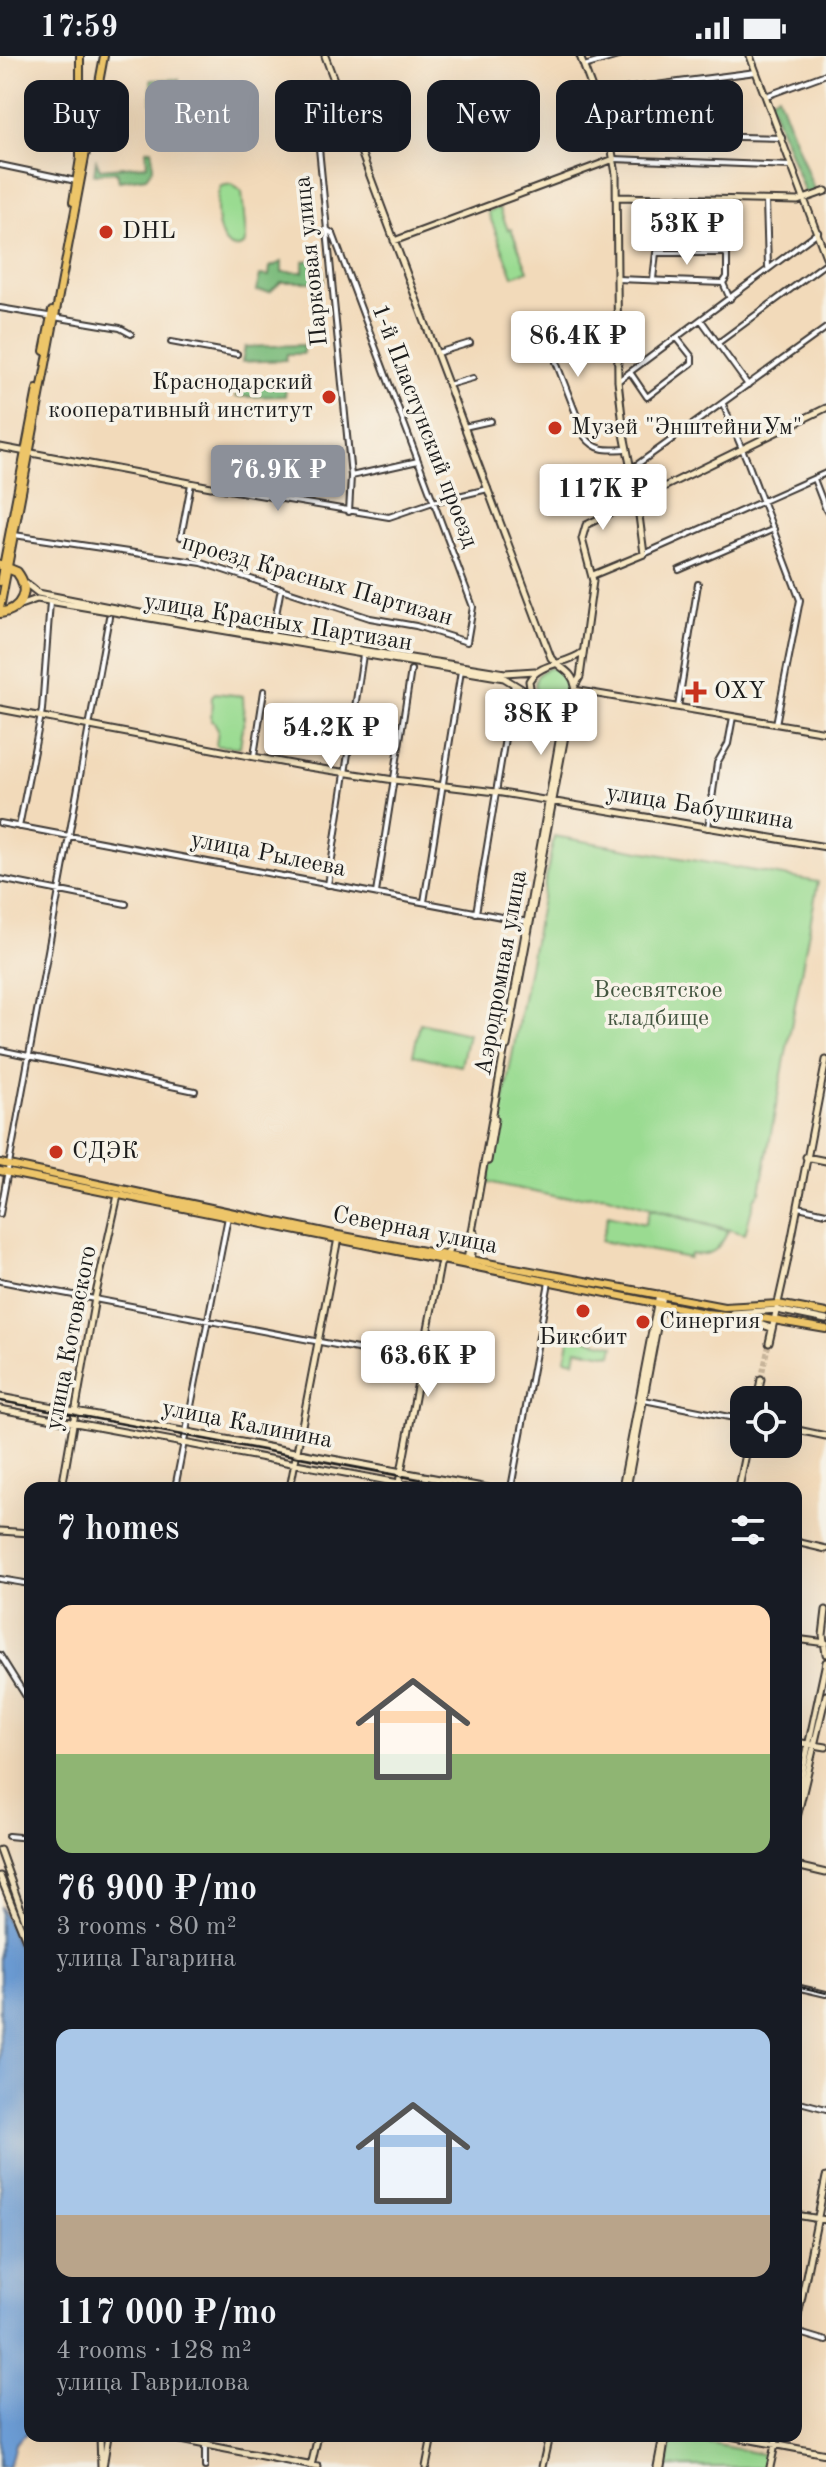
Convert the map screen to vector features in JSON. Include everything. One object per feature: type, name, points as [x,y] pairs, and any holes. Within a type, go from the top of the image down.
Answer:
[{"type":"highway","points":[[0,611],[17,607],[24,593],[23,581],[17,572],[4,565]]},
{"type":"main road","points":[[80,56],[80,80]]},
{"type":"main road","points":[[100,80],[104,57]]},
{"type":"main road","points":[[78,182],[79,152]]},
{"type":"main road","points":[[0,582],[85,152]]},
{"type":"main road","points":[[0,611],[4,565],[14,535],[27,452]]},
{"type":"main road","name":"Северная улица","points":[[0,1163],[6,1169],[118,1195],[176,1203]]},
{"type":"main road","name":"Северная улица","points":[[6,1169],[442,1259],[724,1307],[778,1307],[826,1313]]},
{"type":"main road","name":"Северная улица","points":[[468,1262],[549,1282],[660,1303],[826,1329]]},
{"type":"street","points":[[325,56],[334,80]]},
{"type":"street","points":[[580,56],[589,80]]},
{"type":"street","points":[[584,66],[618,56]]},
{"type":"street","points":[[718,343],[826,260],[750,56]]},
{"type":"street","points":[[694,80],[756,72]]},
{"type":"street","points":[[766,96],[826,74]]},
{"type":"street","points":[[743,137],[782,138]]},
{"type":"street","name":"Парковая улица","points":[[319,152],[351,476],[349,512]]},
{"type":"street","points":[[361,152],[551,658],[557,665],[569,671],[574,690],[569,699],[558,705],[539,702],[531,694],[529,681],[538,670],[557,665],[583,652]]},
{"type":"street","points":[[613,152],[618,197],[618,381],[644,554]]},
{"type":"street","points":[[394,241],[614,159],[793,166]]},
{"type":"street","points":[[0,165],[78,182]]},
{"type":"street","points":[[618,197],[805,200],[826,191]]},
{"type":"street","points":[[766,201],[769,268]]},
{"type":"street","name":"1-й Пластунский проезд","points":[[326,229],[333,234],[473,607],[467,642]]},
{"type":"street","points":[[618,381],[818,232]]},
{"type":"street","points":[[653,279],[656,253],[725,253],[727,277],[723,283]]},
{"type":"street","points":[[617,279],[723,283]]},
{"type":"street","points":[[723,283],[730,299]]},
{"type":"street","points":[[0,308],[120,328],[131,334]]},
{"type":"street","points":[[701,320],[748,385]]},
{"type":"street","points":[[631,469],[826,328]]},
{"type":"street","points":[[617,338],[558,356],[556,362],[585,437],[591,445],[600,450],[626,449]]},
{"type":"street","points":[[630,372],[647,397],[692,363],[692,357],[677,338]]},
{"type":"street","points":[[171,342],[237,354]]},
{"type":"street","points":[[437,353],[470,343]]},
{"type":"street","points":[[448,385],[473,378]]},
{"type":"street","points":[[723,404],[743,448],[800,600],[776,724]]},
{"type":"street","points":[[826,408],[592,521],[583,529],[582,539],[593,575],[826,473]]},
{"type":"street","points":[[464,427],[491,421]]},
{"type":"street","points":[[0,447],[389,517],[433,502],[488,489]]},
{"type":"street","points":[[351,476],[418,461]]},
{"type":"street","points":[[814,479],[826,510]]},
{"type":"street","points":[[181,537],[191,483]]},
{"type":"street","points":[[679,570],[774,529]]},
{"type":"street","name":"проезд Красных Партизан","points":[[14,535],[197,562],[370,618],[416,626],[467,642]]},
{"type":"street","name":"Аэродромная улица","points":[[468,1262],[550,802],[574,690],[580,677],[593,575]]},
{"type":"street","name":"улица Красных Партизан","points":[[23,581],[38,593],[272,636],[505,673],[538,670]]},
{"type":"street","points":[[678,707],[698,584]]},
{"type":"street","points":[[272,636],[281,588]]},
{"type":"street","name":"улица Красных Партизан","points":[[17,607],[32,600],[50,602],[504,678],[531,694]]},
{"type":"street","points":[[19,827],[40,717],[50,602]]},
{"type":"street","points":[[0,1214],[109,617]]},
{"type":"street","points":[[328,885],[363,655]]},
{"type":"street","points":[[547,667],[551,658]]},
{"type":"street","points":[[376,894],[411,670]]},
{"type":"street","points":[[424,903],[461,671]]},
{"type":"street","points":[[476,913],[514,684]]},
{"type":"street","points":[[574,690],[826,732]]},
{"type":"street","points":[[254,757],[264,691]]},
{"type":"street","name":"Аэродромная улица","points":[[539,702],[556,716],[561,726],[550,802]]},
{"type":"street","name":"улица Бабушкина","points":[[0,709],[254,757],[394,780],[496,792],[826,847]]},
{"type":"street","points":[[708,828],[717,763],[728,744],[733,717]]},
{"type":"street","name":"улица Рылеева","points":[[0,823],[528,921]]},
{"type":"street","points":[[0,879],[126,904]]},
{"type":"street","name":"Аэродромная улица","points":[[468,1262],[528,921]]},
{"type":"street","points":[[0,1050],[195,1091]]},
{"type":"street","points":[[769,1343],[826,1060]]},
{"type":"street","points":[[806,1157],[826,1161]]},
{"type":"street","name":"улица Котовского","points":[[63,1482],[95,1298],[118,1195]]},
{"type":"street","points":[[798,1207],[826,1213]]},
{"type":"street","points":[[176,1482],[228,1214]]},
{"type":"street","points":[[399,1482],[442,1259],[451,1247],[472,1234]]},
{"type":"street","points":[[291,1482],[338,1238]]},
{"type":"street","points":[[0,1281],[420,1361]]},
{"type":"street","points":[[512,1482],[549,1282]]},
{"type":"street","points":[[625,1482],[644,1400],[661,1295]]},
{"type":"street","points":[[625,1482],[660,1303]]},
{"type":"street","name":"Северная улица","points":[[720,1313],[778,1307],[826,1320]]},
{"type":"street","name":"Северная улица","points":[[743,1318],[771,1329]]},
{"type":"street","points":[[760,1386],[761,1379]]},
{"type":"street","name":"улица Калинина","points":[[0,1397],[455,1482]]},
{"type":"street","points":[[644,1400],[730,1417]]},
{"type":"street","name":"улица Калинина","points":[[0,1409],[379,1482]]},
{"type":"street","points":[[802,1431],[826,1436]]},
{"type":"street","points":[[740,1482],[745,1458]]},
{"type":"street","points":[[0,1531],[24,1533]]},
{"type":"street","points":[[802,1543],[826,1549]]},
{"type":"street","points":[[0,1579],[24,1583]]},
{"type":"street","points":[[826,1610],[823,1626],[826,1654]]},
{"type":"street","points":[[802,1640],[825,1643]]},
{"type":"street","points":[[0,1655],[24,1693]]},
{"type":"street","points":[[802,1791],[826,1662]]},
{"type":"street","points":[[802,1779],[826,1695]]},
{"type":"street","points":[[802,1743],[826,1747]]},
{"type":"street","points":[[8,1836],[24,1837]]},
{"type":"street","points":[[0,1850],[24,1917]]},
{"type":"street","points":[[802,1867],[826,1873]]},
{"type":"street","points":[[0,1876],[24,1935]]},
{"type":"street","points":[[802,1988],[826,1994]]},
{"type":"street","points":[[802,2103],[826,2109]]},
{"type":"street","points":[[802,2297],[826,2177]]},
{"type":"street","points":[[802,2216],[826,2220]]},
{"type":"street","points":[[802,2331],[826,2341]]},
{"type":"street","points":[[100,2442],[102,2467]]},
{"type":"street","points":[[102,2467],[107,2442]]},
{"type":"street","points":[[190,2442],[313,2467],[317,2442]]},
{"type":"street","points":[[205,2467],[206,2442]]},
{"type":"street","points":[[427,2467],[433,2442]]},
{"type":"street","points":[[542,2467],[548,2442]]},
{"type":"street","points":[[659,2467],[664,2442]]},
{"type":"street","points":[[764,2442],[826,2454]]},
{"type":"street","points":[[770,2467],[775,2444]]},
{"type":"green space","points":[[778,95],[815,192],[806,196],[769,99]]},
{"type":"green space","points":[[146,152],[152,152],[153,168],[146,177],[119,181],[117,172],[94,174],[96,160],[100,169],[147,165]]},
{"type":"green space","points":[[232,184],[242,192],[246,238],[244,245],[234,248],[222,237],[217,214],[221,186]]},
{"type":"green space","points":[[499,207],[528,271],[513,276],[488,212]]},
{"type":"green space","points":[[317,260],[317,266],[323,266],[324,282],[281,282],[270,292],[256,291],[260,275],[269,276],[270,267],[282,262],[282,272],[303,272],[303,261]]},
{"type":"green space","points":[[303,345],[303,354],[287,354],[286,360],[242,362],[245,347]]},
{"type":"green space","points":[[287,379],[285,396],[236,397],[240,381]]},
{"type":"green space","points":[[552,668],[564,673],[569,685],[564,697],[552,702],[540,697],[535,685],[540,673]]},
{"type":"green space","points":[[215,693],[243,696],[240,747],[216,746],[218,729],[211,721],[212,696]]},
{"type":"green space","name":"Всесвятское кладбище","points":[[554,836],[818,882],[760,1192],[755,1197],[745,1234],[604,1195],[557,1197],[488,1182]]},
{"type":"green space","points":[[420,1023],[468,1034],[461,1066],[413,1055]]},
{"type":"green space","points":[[650,1209],[728,1231],[714,1251],[690,1254],[689,1258],[601,1241],[608,1215],[645,1224]]},
{"type":"green space","points":[[570,1336],[614,1345],[612,1355],[577,1349],[575,1361],[565,1359]]},
{"type":"green space","points":[[672,2442],[702,2442],[766,2455],[764,2467],[667,2467]]},
{"type":"water","points":[[0,1906],[24,1960],[24,2436],[15,2444],[9,2467],[0,2467]]},
{"type":"tunnel","points":[[761,1379],[769,1343]]},
{"type":"tram line","points":[[0,1401],[431,1482]]},
{"type":"tram line","points":[[802,1987],[826,1993]]},
{"type":"place","name":"DHL","points":[[106,232]]},
{"type":"place","name":"Краснодарский кооперативный институт","points":[[329,397]]},
{"type":"place","name":"Музей \"ЭнштейниУм\"","points":[[555,428]]},
{"type":"place","name":"OXY","points":[[696,692]]},
{"type":"place","name":"СДЭК","points":[[56,1152]]},
{"type":"place","name":"Биксбит","points":[[583,1311]]},
{"type":"place","name":"Синергия","points":[[643,1322]]}]
